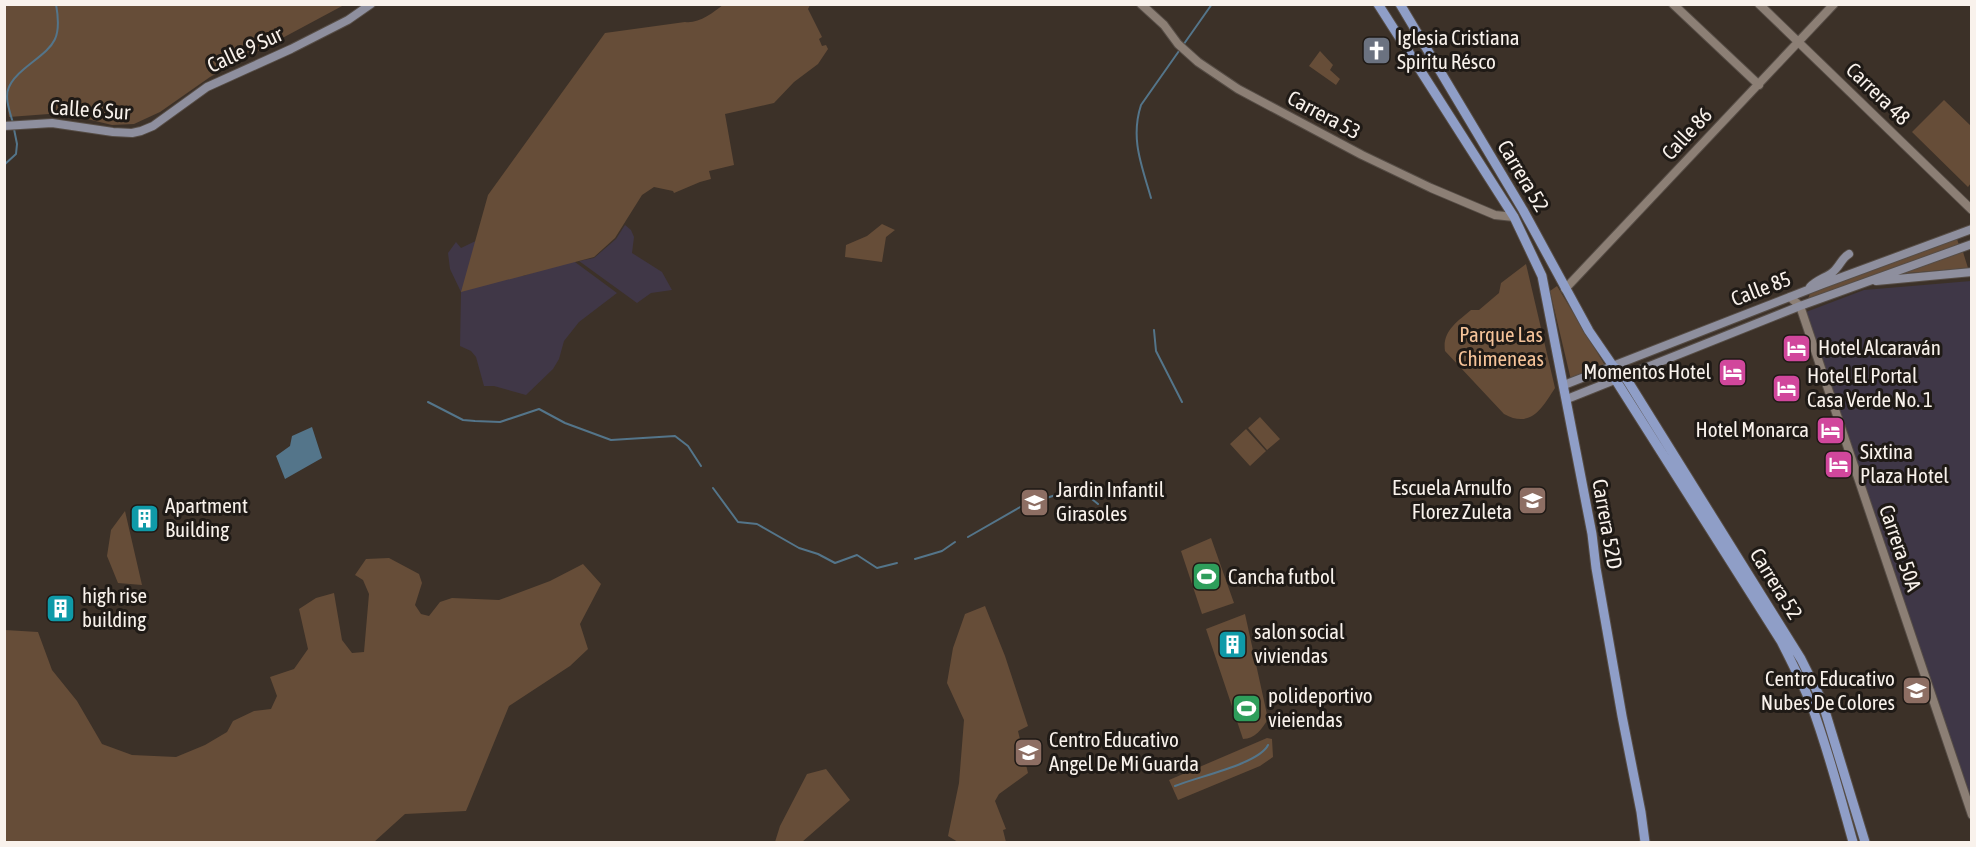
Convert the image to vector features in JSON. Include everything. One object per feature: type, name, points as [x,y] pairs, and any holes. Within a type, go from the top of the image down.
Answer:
[{"type":"main road","name":"Calle 9 Sur","points":[[169,116],[207,87],[291,49],[348,20],[371,4]]},
{"type":"main road","name":"Carrera 52","points":[[1378,4],[1514,217]]},
{"type":"main road","name":"Carrera 52","points":[[1400,4],[1523,210],[1589,331],[1613,366],[1781,641],[1811,704],[1853,843]]},
{"type":"main road","name":"Calle 6 Sur","points":[[10,125],[52,123],[132,133],[153,126],[169,116]]},
{"type":"main road","name":"Carrera 52D","points":[[1514,217],[1542,276],[1592,534],[1622,716],[1641,812],[1644,843]]},
{"type":"main road","name":"Calle 85","points":[[1564,385],[1808,290],[1971,230]]},
{"type":"main road","name":"Calle 85","points":[[1567,399],[1800,306],[1971,243]]},
{"type":"main road","points":[[1800,306],[1808,290],[1816,281],[1834,272],[1842,259],[1849,254]]},
{"type":"main road","points":[[1863,283],[1971,272]]},
{"type":"main road","name":"Carrera 52","points":[[1619,377],[1801,658],[1822,701],[1865,843]]},
{"type":"street","name":"Carrera 53","points":[[1141,4],[1198,62],[1238,89],[1362,155],[1495,215],[1514,217]]},
{"type":"street","points":[[1673,4],[1759,85]]},
{"type":"street","name":"Carrera 48","points":[[1759,4],[1971,210]]},
{"type":"street","name":"Calle 86","points":[[1565,289],[1834,4]]},
{"type":"street","name":"Carrera 50A","points":[[1790,297],[1800,306],[1971,815]]},
{"type":"shaded area","points":[[625,225],[634,237],[632,253],[662,272],[672,290],[651,293],[637,303],[579,261],[594,258],[616,239]]},
{"type":"shaded area","points":[[486,236],[523,276],[537,271],[556,248],[617,293],[579,322],[564,341],[559,359],[553,369],[526,395],[494,386],[484,386],[476,357],[471,351],[460,346],[461,292],[450,269],[448,253],[456,242],[461,248]]},
{"type":"shaded area","points":[[1971,281],[1971,801],[1806,312],[1864,290]]},
{"type":"green space","points":[[724,4],[810,5],[808,9],[822,37],[819,39],[822,46],[826,45],[828,49],[818,64],[794,82],[774,103],[725,114],[734,165],[709,171],[711,179],[674,193],[654,187],[642,195],[615,238],[594,257],[461,292],[488,195],[605,33],[700,20]]},
{"type":"green space","points":[[4,5],[344,5],[210,77],[160,112],[134,124],[112,125],[62,113],[9,117],[4,77]]},
{"type":"green space","points":[[1320,51],[1333,65],[1330,70],[1340,79],[1336,85],[1309,66]]},
{"type":"green space","points":[[1944,100],[1971,126],[1971,183],[1968,187],[1912,132]]},
{"type":"green space","points":[[882,224],[895,230],[886,237],[882,262],[845,257],[846,245],[867,236]]},
{"type":"green space","points":[[1957,239],[1959,245],[1808,299],[1811,291]]},
{"type":"green space","points":[[1963,252],[1968,268],[1896,274]]},
{"type":"green space","name":"Parque Las Chimeneas","points":[[1526,264],[1555,388],[1535,414],[1522,419],[1504,414],[1445,351],[1445,344],[1448,332],[1456,323],[1471,310],[1479,310],[1499,293],[1501,283]]},
{"type":"green space","name":"Parque Las Chimeneas","points":[[1557,286],[1606,367],[1571,380],[1550,291]]},
{"type":"green space","points":[[1260,417],[1280,439],[1267,450],[1248,428]]},
{"type":"green space","points":[[1246,429],[1266,451],[1250,466],[1230,444]]},
{"type":"green space","points":[[125,511],[142,585],[118,583],[107,556],[111,530]]},
{"type":"green space","name":"Cancha futbol","points":[[1211,538],[1234,603],[1202,614],[1181,551]]},
{"type":"green space","points":[[389,558],[419,574],[422,583],[415,605],[421,614],[429,616],[440,602],[452,598],[499,600],[550,581],[583,564],[601,584],[580,624],[588,649],[570,666],[509,706],[466,811],[405,814],[374,842],[5,842],[5,630],[38,632],[52,670],[77,701],[102,744],[132,755],[176,757],[205,745],[227,732],[233,721],[254,711],[271,709],[277,696],[270,677],[294,669],[308,649],[299,609],[316,598],[334,593],[342,640],[352,653],[364,652],[369,594],[363,580],[355,575],[366,559]]},
{"type":"green space","points":[[985,606],[1005,656],[1028,726],[1018,731],[1028,773],[999,794],[995,801],[1006,829],[1003,830],[1006,842],[958,842],[948,836],[959,783],[964,720],[947,683],[953,648],[965,614]]},
{"type":"green space","points":[[1245,614],[1268,719],[1255,735],[1243,739],[1206,629]]},
{"type":"green space","points":[[1267,738],[1272,739],[1273,757],[1260,766],[1178,800],[1169,780]]},
{"type":"green space","points":[[826,769],[850,800],[802,842],[775,842],[780,826],[807,774]]},
{"type":"water","points":[[312,427],[322,458],[285,479],[276,456],[290,446],[292,436]]},
{"type":"waterway","points":[[13,123],[7,100],[9,87],[17,75],[42,55],[53,42],[58,27],[56,4]]},
{"type":"waterway","points":[[1151,198],[1137,141],[1141,105],[1212,4]]},
{"type":"waterway","points":[[4,165],[16,154],[14,129]]},
{"type":"waterway","points":[[1154,330],[1156,351],[1182,402]]},
{"type":"waterway","points":[[428,402],[463,420],[500,422],[539,409],[565,423],[611,440],[675,436],[688,446],[701,466]]},
{"type":"waterway","points":[[713,488],[738,522],[757,524],[799,548],[835,563],[857,555],[877,568],[897,563]]},
{"type":"waterway","points":[[968,537],[1022,506],[1074,489],[1087,495],[1098,504]]},
{"type":"waterway","points":[[915,559],[942,551],[955,542]]},
{"type":"waterway","points":[[1175,786],[1240,764],[1262,752],[1268,745]]},
{"type":"place","name":"Iglesia Cristiana Spiritu Résco","points":[[1376,50]]},
{"type":"place","name":"Hotel Alcaraván","points":[[1797,348]]},
{"type":"place","name":"Momentos Hotel","points":[[1732,372]]},
{"type":"place","name":"Hotel El Portal Casa Verde No. 1","points":[[1786,388]]},
{"type":"place","name":"Hotel Monarca","points":[[1830,430]]},
{"type":"place","name":"Sixtina Plaza Hotel","points":[[1839,464]]},
{"type":"place","name":"Escuela Arnulfo Florez Zuleta","points":[[1533,500]]},
{"type":"place","name":"Jardin Infantil Girasoles","points":[[1035,502]]},
{"type":"place","name":"Apartment Building","points":[[144,518]]},
{"type":"place","name":"Cancha futbol","points":[[1207,577]]},
{"type":"place","name":"high rise building","points":[[61,608]]},
{"type":"place","name":"salon social viviendas","points":[[1233,644]]},
{"type":"place","name":"Centro Educativo Nubes De Colores","points":[[1916,691]]},
{"type":"place","name":"polideportivo vieiendas","points":[[1247,708]]},
{"type":"place","name":"Centro Educativo Angel De Mi Guarda","points":[[1028,752]]}]
